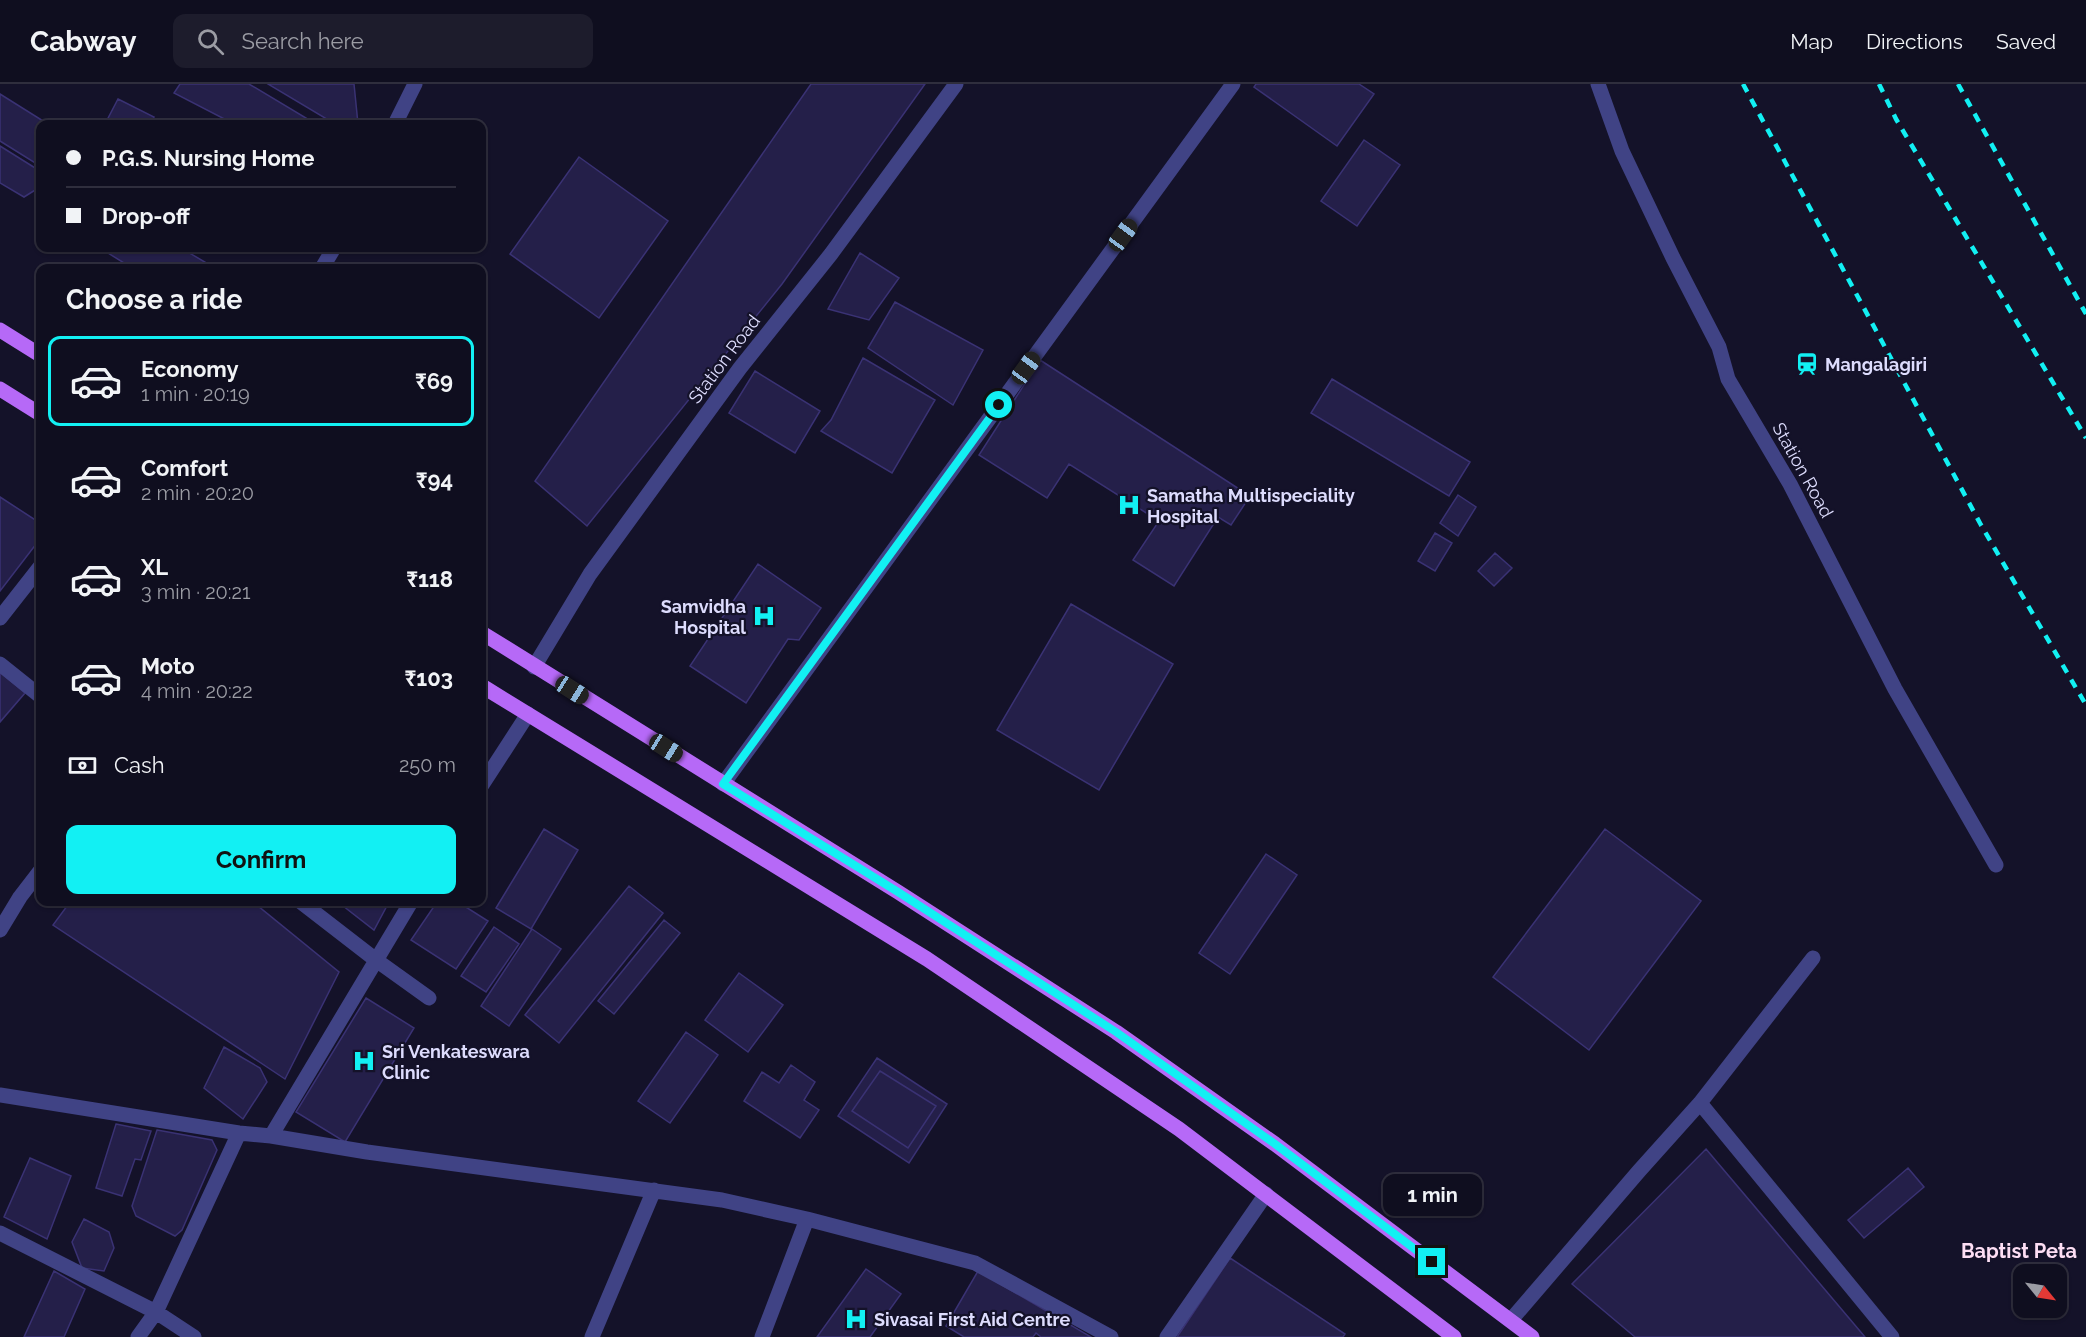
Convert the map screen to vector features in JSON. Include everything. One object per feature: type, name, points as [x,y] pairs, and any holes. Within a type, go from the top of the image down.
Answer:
[{"type":"main road","points":[[0,330],[36,352]]},
{"type":"main road","points":[[0,388],[36,411]]},
{"type":"main road","points":[[486,636],[898,892],[1116,1032],[1275,1144],[1532,1337]]},
{"type":"main road","points":[[486,688],[927,959],[1179,1128],[1454,1337]]},
{"type":"street","points":[[397,120],[415,84]]},
{"type":"street","name":"Station Road","points":[[534,667],[590,574],[692,433],[740,368],[831,254],[956,84]]},
{"type":"street","points":[[723,784],[1233,84]]},
{"type":"street","name":"Station Road","points":[[1598,84],[1622,151],[1719,347],[1728,379],[1790,484],[1895,689],[1996,865]]},
{"type":"street","points":[[0,618],[36,572]]},
{"type":"street","points":[[0,664],[36,693]]},
{"type":"street","points":[[486,779],[528,714]]},
{"type":"street","points":[[0,930],[36,876]]},
{"type":"street","points":[[306,906],[429,998]]},
{"type":"street","points":[[271,1136],[409,906]]},
{"type":"street","points":[[1511,1320],[1700,1103],[1813,958]]},
{"type":"street","points":[[0,1095],[367,1152],[722,1200],[975,1263],[1112,1337]]},
{"type":"street","points":[[1700,1103],[1892,1337]]},
{"type":"street","points":[[138,1337],[156,1312],[239,1133]]},
{"type":"street","points":[[592,1337],[654,1190]]},
{"type":"street","points":[[1167,1337],[1266,1194]]},
{"type":"street","points":[[762,1337],[807,1220]]},
{"type":"street","points":[[0,1233],[156,1312],[194,1337]]},
{"type":"building","points":[[180,84],[249,84],[309,120],[226,120],[174,93]]},
{"type":"building","points":[[268,84],[354,84],[358,120],[328,120]]},
{"type":"building","points":[[811,84],[925,84],[782,284],[587,526],[535,481]]},
{"type":"building","points":[[1256,84],[1359,84],[1374,94],[1337,146],[1254,87]]},
{"type":"building","points":[[0,94],[42,120],[36,120],[36,164],[0,141]]},
{"type":"building","points":[[118,99],[154,117],[152,120],[107,120]]},
{"type":"building","points":[[1364,140],[1400,165],[1357,226],[1321,201]]},
{"type":"building","points":[[0,146],[36,168],[36,190],[24,197],[0,183]]},
{"type":"building","points":[[579,157],[668,221],[599,318],[510,254]]},
{"type":"building","points":[[106,252],[188,252],[208,264],[126,264]]},
{"type":"building","points":[[860,253],[899,278],[869,320],[828,309]]},
{"type":"building","points":[[895,302],[983,350],[953,405],[868,348]]},
{"type":"building","points":[[863,358],[935,400],[892,473],[821,431],[831,420]]},
{"type":"building","points":[[1040,360],[1250,496],[1231,525],[1218,517],[1174,586],[1133,560],[1159,521],[1069,464],[1047,498],[979,455]]},
{"type":"building","points":[[755,371],[820,411],[795,453],[729,413]]},
{"type":"building","points":[[1332,379],[1470,462],[1449,496],[1311,413]]},
{"type":"building","points":[[1458,495],[1476,507],[1458,536],[1440,523]]},
{"type":"building","points":[[0,497],[36,520],[36,544],[0,591]]},
{"type":"building","points":[[1435,533],[1452,543],[1435,571],[1418,561]]},
{"type":"building","points":[[1495,553],[1512,568],[1494,586],[1478,571]]},
{"type":"building","points":[[758,564],[821,608],[799,640],[788,639],[746,703],[690,666]]},
{"type":"building","points":[[1071,604],[1173,664],[1099,790],[997,730]]},
{"type":"building","points":[[0,672],[25,693],[0,722]]},
{"type":"building","points":[[544,829],[578,850],[531,929],[496,908]]},
{"type":"building","points":[[1605,829],[1701,901],[1589,1050],[1493,977]]},
{"type":"building","points":[[1266,854],[1297,875],[1230,974],[1199,953]]},
{"type":"building","points":[[629,886],[663,913],[559,1043],[525,1015]]},
{"type":"building","points":[[67,906],[258,906],[339,972],[285,1079],[53,925]]},
{"type":"building","points":[[343,906],[387,906],[374,930]]},
{"type":"building","points":[[434,906],[464,906],[488,921],[456,969],[411,940]]},
{"type":"building","points":[[664,920],[680,933],[614,1014],[598,1001]]},
{"type":"building","points":[[494,927],[519,944],[486,992],[461,976]]},
{"type":"building","points":[[532,929],[561,949],[509,1026],[481,1006]]},
{"type":"building","points":[[739,973],[783,1005],[748,1052],[705,1020]]},
{"type":"building","points":[[366,998],[414,1028],[345,1142],[296,1112]]},
{"type":"building","points":[[686,1032],[718,1055],[670,1123],[638,1101]]},
{"type":"building","points":[[224,1047],[260,1068],[267,1082],[243,1119],[204,1088]]},
{"type":"building","points":[[877,1058],[947,1104],[909,1163],[838,1116]]},
{"type":"building","points":[[791,1065],[815,1082],[804,1100],[819,1110],[800,1138],[744,1101],[762,1072],[779,1083]]},
{"type":"building","points":[[880,1071],[936,1106],[908,1148],[852,1111]]},
{"type":"building","points":[[116,1124],[151,1131],[141,1160],[135,1159],[122,1196],[96,1188]]},
{"type":"building","points":[[157,1130],[212,1140],[217,1150],[182,1230],[175,1236],[136,1216],[132,1206]]},
{"type":"building","points":[[1706,1149],[1865,1337],[1635,1337],[1572,1284]]},
{"type":"building","points":[[30,1158],[71,1176],[47,1239],[4,1217]]},
{"type":"building","points":[[1908,1168],[1924,1187],[1864,1238],[1848,1220]]},
{"type":"building","points":[[84,1219],[109,1232],[114,1248],[104,1271],[82,1268],[72,1242]]},
{"type":"building","points":[[1230,1258],[1345,1334],[1343,1337],[1177,1337]]},
{"type":"building","points":[[866,1269],[901,1294],[870,1337],[817,1337]]},
{"type":"building","points":[[54,1271],[85,1289],[64,1337],[24,1337]]},
{"type":"building","points":[[978,1271],[1091,1337],[1041,1337],[1036,1333],[1033,1337],[964,1337],[946,1326]]},
{"type":"railway","points":[[1743,84],[1981,525],[2086,705]]},
{"type":"railway","points":[[1879,84],[1896,119],[2086,438]]},
{"type":"railway","points":[[1958,84],[2086,314]]},
{"type":"place","name":"Mangalagiri","points":[[1807,364]]},
{"type":"place","name":"Samatha Multispeciality Hospital","points":[[1129,505]]},
{"type":"place","name":"Samvidha Hospital","points":[[764,616]]},
{"type":"place","name":"Sri Venkateswara Clinic","points":[[364,1061]]},
{"type":"place","name":"Sivasai First Aid Centre","points":[[856,1319]]},
{"type":"district","name":"Baptist Peta","points":[[2019,1251]]},
{"type":"route","points":[[999,405],[723,784],[898,892],[1116,1032],[1275,1144],[1432,1262]]}]
